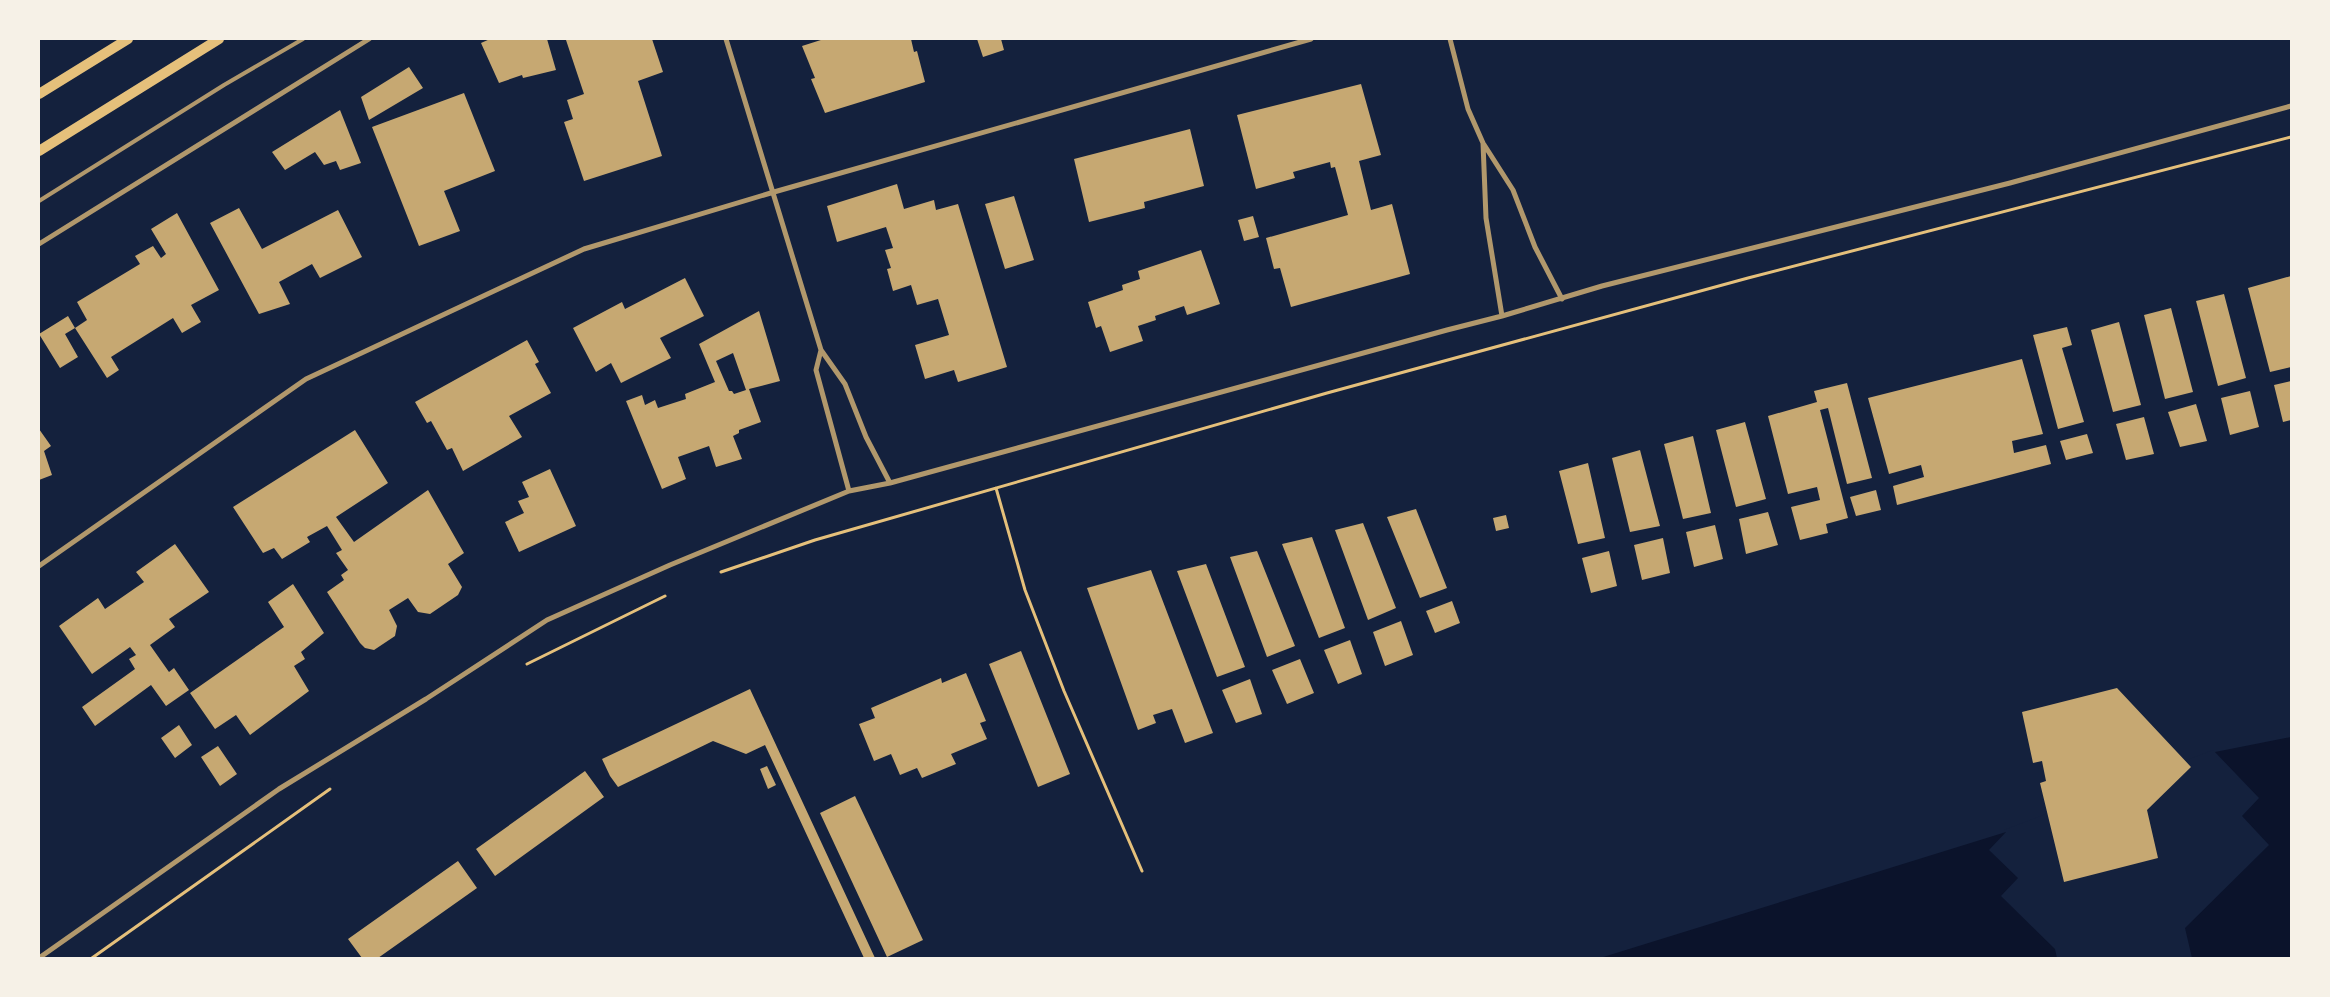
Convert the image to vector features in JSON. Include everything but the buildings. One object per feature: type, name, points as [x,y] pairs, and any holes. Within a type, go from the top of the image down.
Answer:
[{"type":"main road","points":[[39,94],[128,39]]},
{"type":"main road","points":[[39,151],[219,39]]},
{"type":"street","points":[[39,244],[369,39]]},
{"type":"street","points":[[726,39],[821,350],[845,384],[866,437],[890,483]]},
{"type":"street","points":[[39,566],[306,379],[584,249],[774,192],[1311,39]]},
{"type":"street","points":[[1450,39],[1468,109],[1483,142],[1513,190],[1535,247],[1562,299]]},
{"type":"street","points":[[39,958],[280,789],[426,699],[547,620],[670,565],[849,491],[890,483],[1502,316],[1602,286],[2010,184],[2291,106]]},
{"type":"street","points":[[1483,142],[1486,218],[1502,316]]},
{"type":"street","points":[[821,350],[816,370],[849,491]]},
{"type":"lane","points":[[39,201],[303,39]]},
{"type":"path","points":[[713,575],[815,540],[1317,396],[1748,278],[2291,136]]},
{"type":"path","points":[[996,488],[1025,590],[1064,691],[1142,871]]},
{"type":"path","points":[[525,665],[668,595]]},
{"type":"path","points":[[92,958],[336,784]]},
{"type":"water","points":[[2291,737],[2291,958],[1600,958],[2006,832],[2215,752]]},
{"type":"pier","points":[[2213,750],[2259,798],[2242,816],[2269,845],[2185,928],[2192,958],[2057,958],[2055,949],[2001,896],[2018,878],[1989,850],[2006,832],[2004,830]]}]
